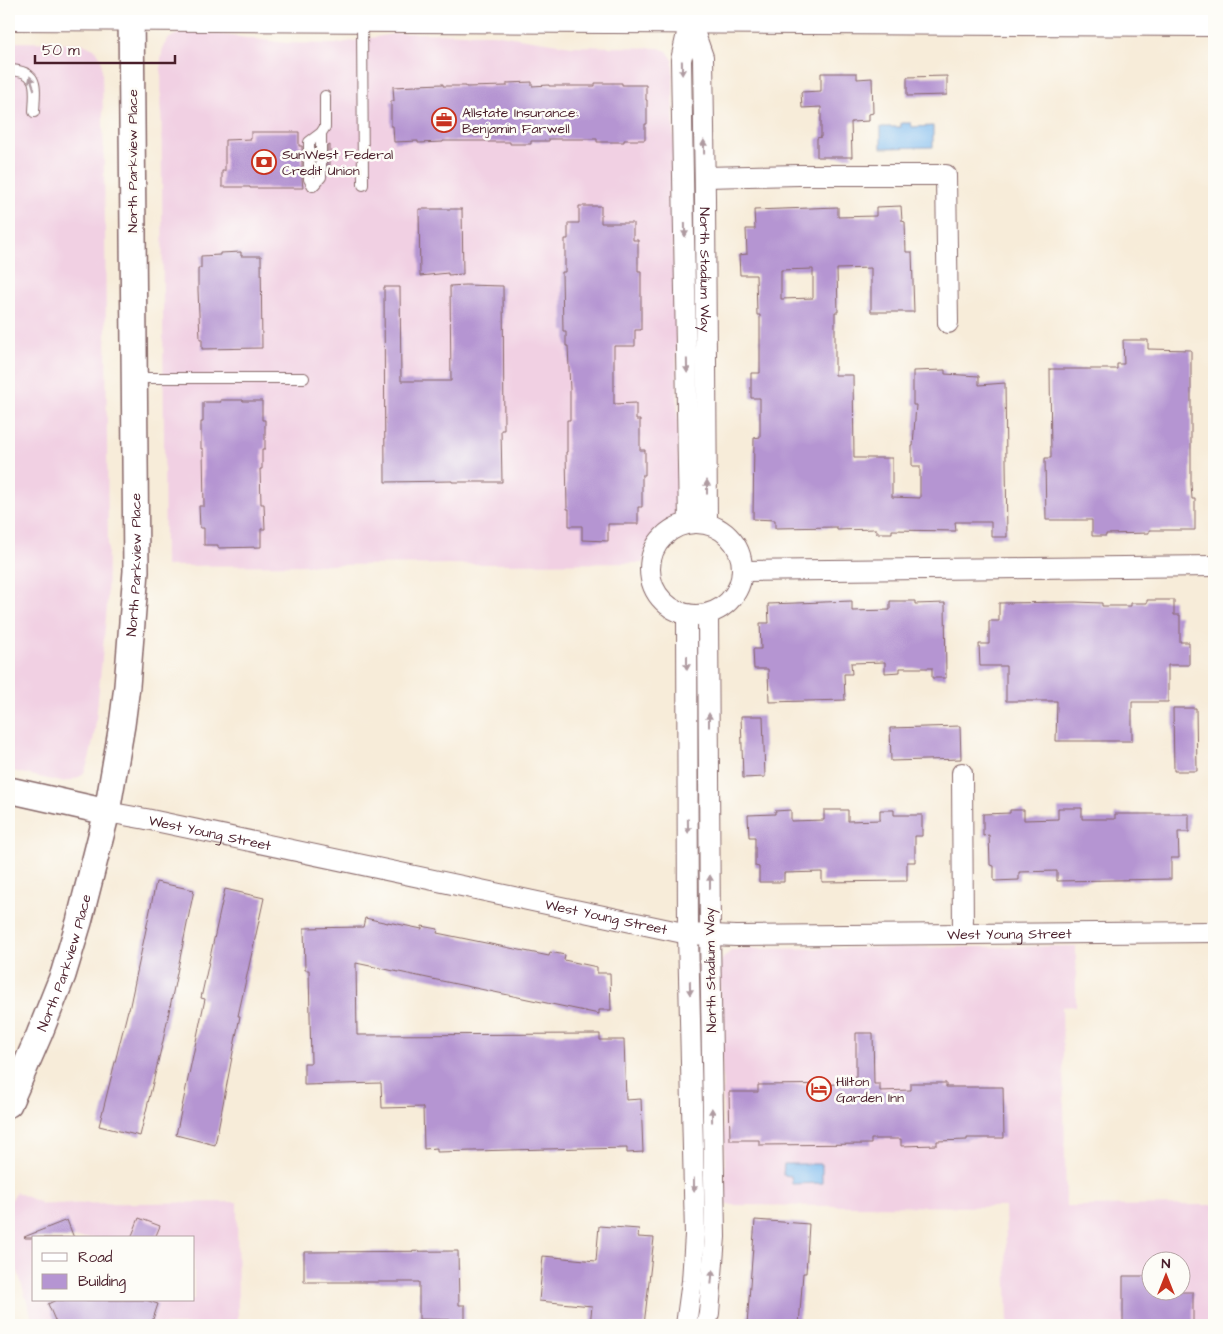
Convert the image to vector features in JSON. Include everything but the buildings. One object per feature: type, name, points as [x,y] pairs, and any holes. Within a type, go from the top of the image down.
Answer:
[{"type":"main road","points":[[9,16],[131,13],[362,19],[690,14],[1214,22]]},
{"type":"street","name":"North Parkview Place","points":[[9,1104],[63,974],[79,922],[107,812],[127,686],[136,580],[131,13]]},
{"type":"street","name":"North Stadium Way","points":[[690,14],[703,57],[705,177],[698,523]]},
{"type":"street","name":"North Stadium Way","points":[[690,14],[681,60],[698,523]]},
{"type":"street","points":[[705,177],[946,175],[948,323]]},
{"type":"street","points":[[698,523],[720,530],[732,539],[740,553],[742,571],[740,583],[733,597],[722,608],[708,614],[687,614],[674,609],[662,600],[654,588],[650,574],[650,562],[653,551],[667,532],[677,526],[698,523]]},
{"type":"street","points":[[742,571],[1214,566]]},
{"type":"street","name":"North Stadium Way","points":[[686,1325],[693,1273],[695,1235],[688,934],[687,614]]},
{"type":"street","name":"North Stadium Way","points":[[706,1325],[709,1313],[715,1237],[710,935],[708,614]]},
{"type":"street","points":[[962,773],[963,934]]},
{"type":"street","name":"West Young Street","points":[[9,790],[688,934],[736,936],[1214,932]]},
{"type":"lane","points":[[362,19],[363,185]]},
{"type":"lane","points":[[9,70],[23,71],[33,80],[34,112]]},
{"type":"lane","points":[[313,186],[309,179],[309,142],[321,133],[325,127],[325,96]]},
{"type":"lane","points":[[134,378],[304,378]]},
{"type":"shaded area","points":[[194,31],[286,43],[335,44],[399,33],[493,34],[572,46],[659,48],[667,51],[673,60],[674,153],[671,200],[680,515],[666,525],[648,543],[643,563],[165,566],[161,59],[163,47],[168,39],[177,34]]},
{"type":"shaded area","points":[[9,42],[81,43],[96,50],[101,58],[102,68],[108,546],[107,607],[95,730],[90,756],[85,771],[81,776],[61,782],[9,770]]},
{"type":"shaded area","points":[[1076,946],[1076,1006],[1062,1007],[1066,1206],[1214,1205],[1214,1325],[1008,1325],[1005,1207],[726,1205],[719,965],[723,958],[731,951],[740,949]]},
{"type":"shaded area","points":[[16,1192],[43,1204],[237,1202],[238,1325],[34,1325],[9,1242],[9,1204]]},
{"type":"water","points":[[901,123],[911,123],[912,127],[933,126],[933,147],[881,148],[881,127],[901,127]]},
{"type":"water","points":[[784,1164],[822,1164],[822,1183],[792,1184],[791,1176],[783,1175]]},
{"type":"place","name":"Allstate Insurance: Benjamin Farwell","points":[[444,120]]},
{"type":"place","name":"SunWest Federal Credit Union","points":[[264,162]]},
{"type":"place","name":"Hilton Garden Inn","points":[[819,1089]]}]
